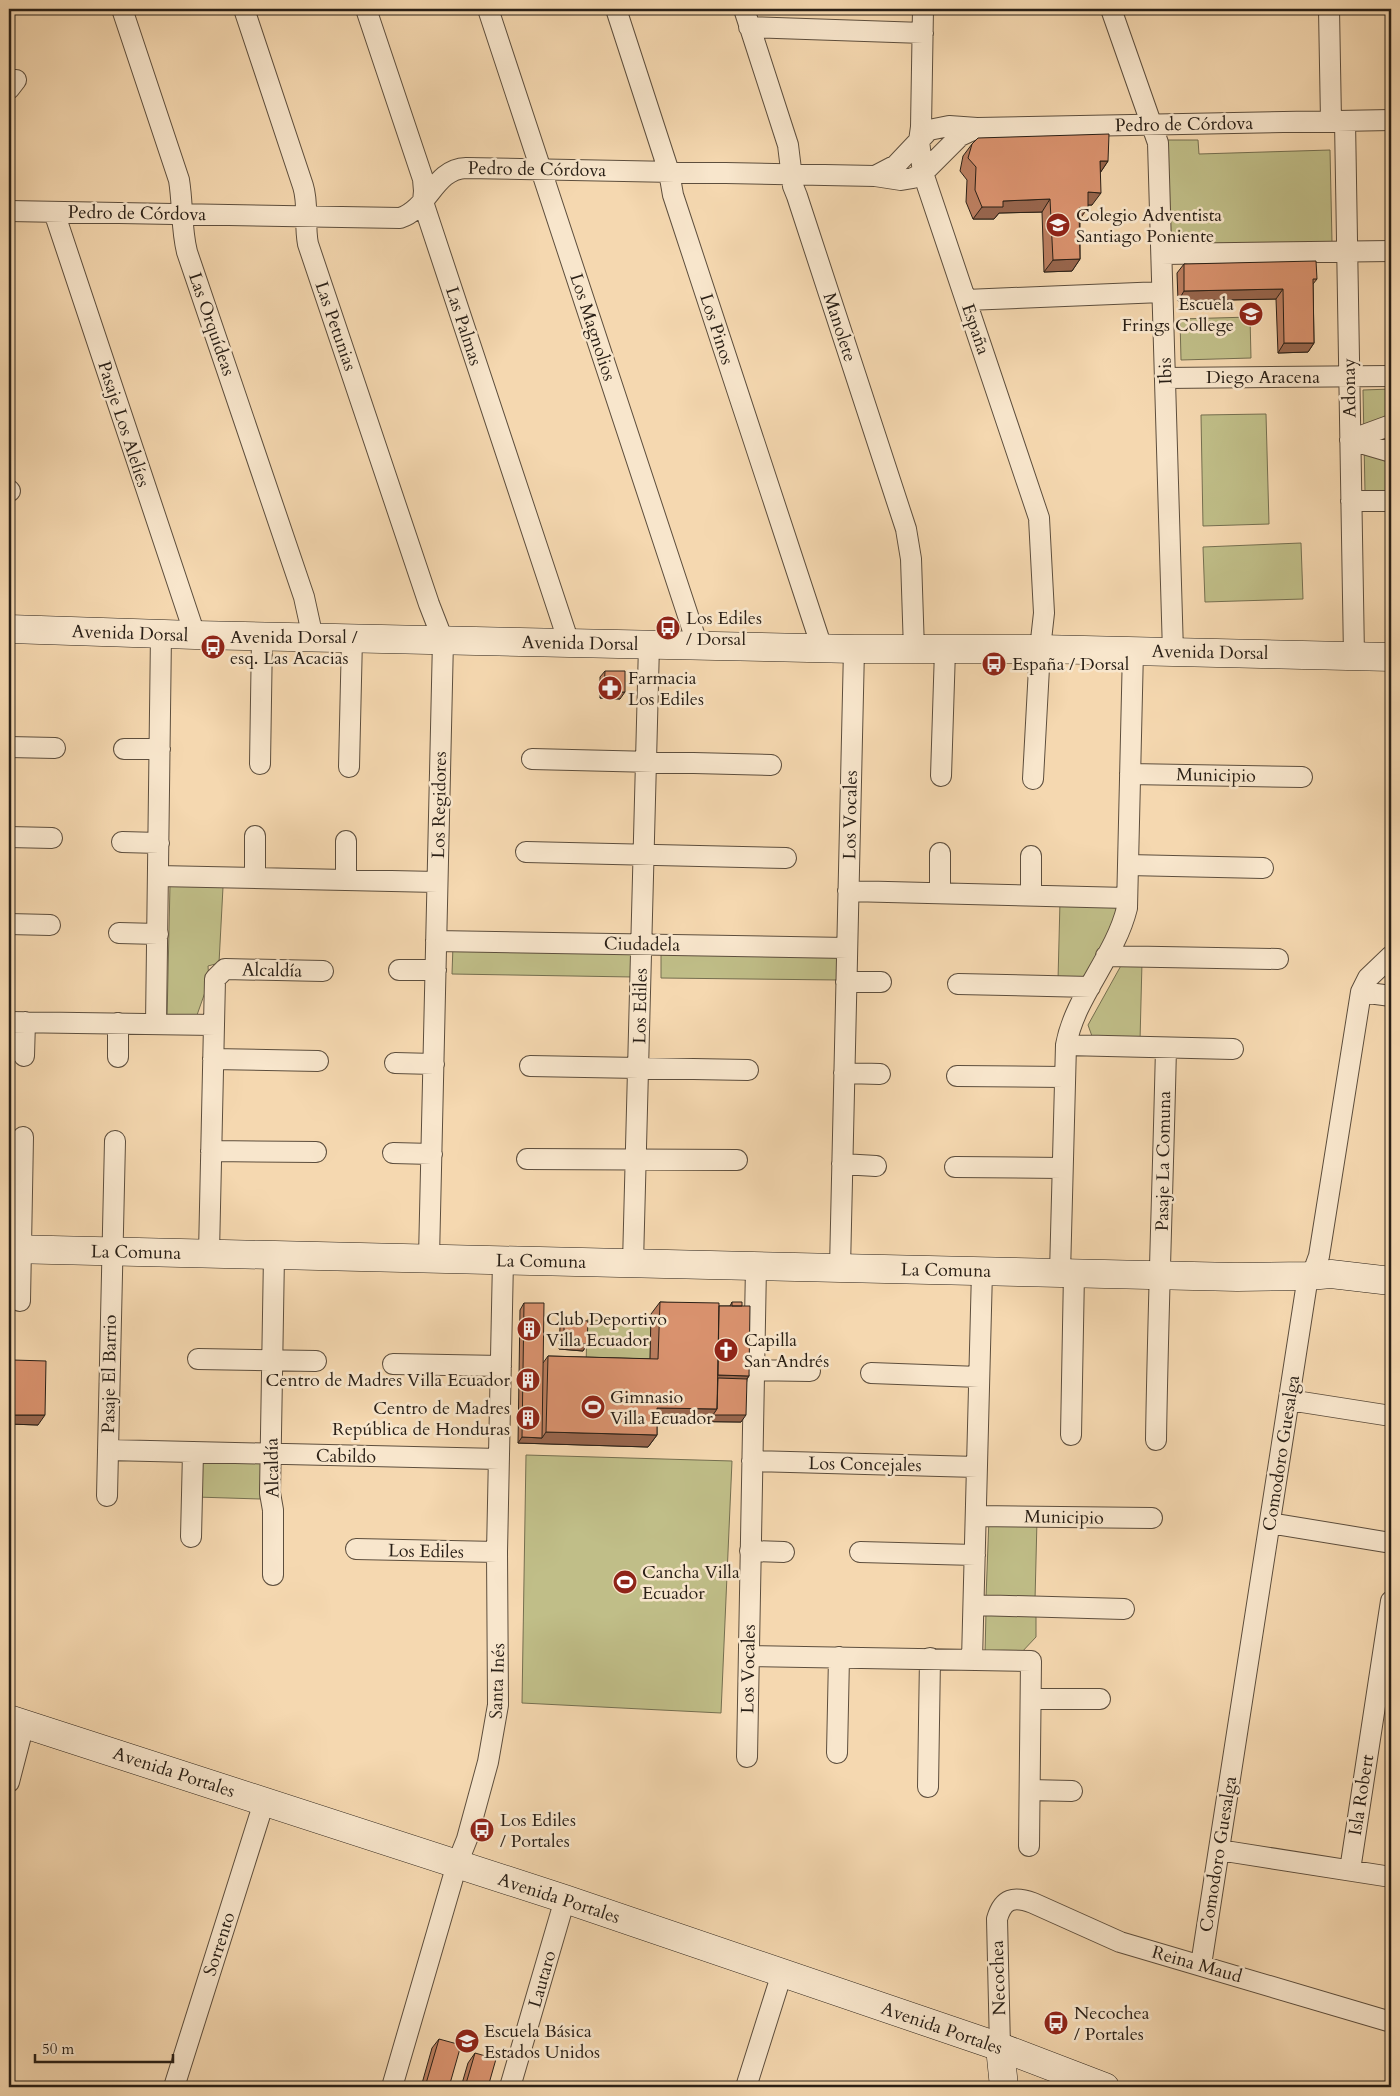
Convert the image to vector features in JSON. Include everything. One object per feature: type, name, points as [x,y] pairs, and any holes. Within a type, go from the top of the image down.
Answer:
[{"type":"street","name":"Las Orquídeas","points":[[122,9],[179,180],[182,228],[187,252],[304,597],[313,638]]},
{"type":"street","name":"Las Petunias","points":[[244,9],[304,186],[307,204],[308,244],[426,595],[443,640]]},
{"type":"street","name":"Las Palmas","points":[[366,9],[422,179],[423,202],[569,643]]},
{"type":"street","name":"Los Magnolios","points":[[488,9],[698,646]]},
{"type":"street","name":"Los Pinos","points":[[616,9],[669,172],[672,195],[822,648]]},
{"type":"street","name":"España","points":[[923,9],[918,142],[923,173],[1039,518],[1044,613],[1040,649],[1033,779]]},
{"type":"street","name":"Ibis","points":[[1111,9],[1158,143],[1173,652]]},
{"type":"street","name":"Adonay","points":[[1329,9],[1347,252],[1354,656]]},
{"type":"street","points":[[747,18],[923,33]]},
{"type":"street","name":"Manolete","points":[[747,18],[788,145],[797,196],[904,522],[911,559],[914,650]]},
{"type":"street","name":"Pedro de Córdova","points":[[876,176],[896,166],[929,130],[938,127],[977,128],[1391,120]]},
{"type":"street","name":"Pedro de Córdova","points":[[9,211],[400,218],[408,215],[423,202],[445,175],[459,168],[876,176],[901,180],[913,178],[923,173],[960,136],[977,128]]},
{"type":"street","name":"Pasaje Los Alelíes","points":[[54,212],[195,636]]},
{"type":"street","points":[[1162,254],[1391,251]]},
{"type":"street","points":[[966,300],[1162,292]]},
{"type":"street","name":"Diego Aracena","points":[[1165,378],[1391,376]]},
{"type":"street","points":[[1350,440],[1391,425]]},
{"type":"street","points":[[1350,440],[1391,452]]},
{"type":"street","points":[[1351,502],[1391,501]]},
{"type":"street","name":"Avenida Dorsal","points":[[9,629],[195,636],[914,650],[1133,650],[1391,657]]},
{"type":"street","points":[[156,1024],[161,634]]},
{"type":"street","points":[[260,764],[262,637]]},
{"type":"street","points":[[349,767],[352,638]]},
{"type":"street","name":"Los Regidores","points":[[429,1258],[443,640]]},
{"type":"street","name":"Los Ediles","points":[[633,1263],[649,645]]},
{"type":"street","name":"Los Vocales","points":[[840,1268],[854,649]]},
{"type":"street","points":[[941,776],[945,650]]},
{"type":"street","points":[[1072,1435],[1062,1168],[1066,1045],[1071,1025],[1121,928],[1127,908],[1133,650]]},
{"type":"street","points":[[9,747],[55,748]]},
{"type":"street","points":[[124,748],[160,749]]},
{"type":"street","points":[[532,758],[771,765]]},
{"type":"street","name":"Municipio","points":[[1130,774],[1302,777]]},
{"type":"street","points":[[255,836],[255,878]]},
{"type":"street","points":[[9,837],[52,838]]},
{"type":"street","points":[[346,841],[346,880]]},
{"type":"street","points":[[122,842],[159,843]]},
{"type":"street","points":[[526,852],[786,858]]},
{"type":"street","points":[[940,853],[940,893]]},
{"type":"street","points":[[1030,895],[1031,856]]},
{"type":"street","points":[[1128,865],[1263,868]]},
{"type":"street","points":[[158,876],[437,882]]},
{"type":"street","points":[[848,891],[1127,898]]},
{"type":"street","points":[[9,924],[50,925]]},
{"type":"street","points":[[119,933],[158,934]]},
{"type":"street","name":"Ciudadela","points":[[436,941],[847,948]]},
{"type":"street","points":[[1106,956],[1278,959]]},
{"type":"street","name":"Comodoro Guesalga","points":[[1201,1965],[1308,1276],[1315,1267],[1319,1256],[1361,992],[1368,978],[1391,956]]},
{"type":"street","name":"Alcaldía","points":[[209,1253],[215,979],[225,969],[322,971]]},
{"type":"street","points":[[398,970],[436,970]]},
{"type":"street","points":[[846,982],[881,982]]},
{"type":"street","points":[[958,984],[1090,987]]},
{"type":"street","points":[[1361,992],[1391,996]]},
{"type":"street","points":[[24,1056],[17,1022],[214,1025]]},
{"type":"street","points":[[118,1023],[118,1058]]},
{"type":"street","points":[[1066,1045],[1233,1050]]},
{"type":"street","name":"Pasaje La Comuna","points":[[1160,1275],[1166,1048]]},
{"type":"street","points":[[213,1059],[318,1061]]},
{"type":"street","points":[[395,1063],[434,1064]]},
{"type":"street","name":"Los Ediles","points":[[530,1066],[748,1070]]},
{"type":"street","points":[[844,1074],[880,1074]]},
{"type":"street","points":[[957,1076],[1064,1077]]},
{"type":"street","points":[[20,1301],[15,1249],[22,1137]]},
{"type":"street","points":[[112,1251],[115,1141]]},
{"type":"street","points":[[211,1151],[316,1152]]},
{"type":"street","points":[[393,1153],[432,1154]]},
{"type":"street","points":[[527,1158],[737,1160]]},
{"type":"street","points":[[842,1164],[876,1166]]},
{"type":"street","points":[[955,1167],[1062,1168]]},
{"type":"street","name":"La Comuna","points":[[15,1249],[1160,1275],[1308,1276],[1331,1274],[1391,1281]]},
{"type":"street","name":"Pasaje El Barrio","points":[[107,1496],[112,1251]]},
{"type":"street","name":"Alcaldía","points":[[273,1575],[273,1510],[270,1492],[270,1454],[274,1255]]},
{"type":"street","name":"Santa Inés","points":[[392,2087],[457,1864],[468,1839],[488,1762],[498,1705],[497,1552],[503,1260]]},
{"type":"street","name":"Los Vocales","points":[[747,1757],[756,1266]]},
{"type":"street","points":[[972,1660],[982,1271]]},
{"type":"street","points":[[1156,1440],[1160,1275]]},
{"type":"street","points":[[198,1359],[316,1361]]},
{"type":"street","points":[[393,1364],[501,1366]]},
{"type":"street","points":[[754,1370],[810,1370]]},
{"type":"street","points":[[871,1373],[979,1377]]},
{"type":"street","points":[[1289,1400],[1391,1416]]},
{"type":"street","name":"Cabildo","points":[[108,1450],[499,1460]]},
{"type":"street","points":[[191,1537],[193,1452]]},
{"type":"street","name":"Los Concejales","points":[[752,1461],[977,1467]]},
{"type":"street","name":"Municipio","points":[[976,1516],[1152,1518]]},
{"type":"street","points":[[1270,1523],[1391,1543]]},
{"type":"street","name":"Los Ediles","points":[[356,1549],[497,1552]]},
{"type":"street","points":[[750,1551],[784,1552]]},
{"type":"street","points":[[860,1552],[975,1555]]},
{"type":"street","name":"Isla Robert","points":[[1350,1870],[1391,1601]]},
{"type":"street","points":[[974,1604],[1124,1609]]},
{"type":"street","points":[[749,1656],[1031,1661],[1029,1846]]},
{"type":"street","points":[[837,1753],[839,1657]]},
{"type":"street","points":[[928,1787],[930,1658]]},
{"type":"street","points":[[1031,1699],[1100,1699]]},
{"type":"street","points":[[9,1782],[17,1722]]},
{"type":"street","name":"Avenida Portales","points":[[17,1722],[565,1900],[1000,2047],[1105,2087]]},
{"type":"street","points":[[1030,1790],[1072,1791]]},
{"type":"street","name":"Sorrento","points":[[174,2087],[264,1802]]},
{"type":"street","points":[[1219,1850],[1391,1877]]},
{"type":"street","name":"Reina Maud","points":[[1006,1902],[1023,1899],[1120,1942],[1390,2021]]},
{"type":"street","name":"Lautaro","points":[[510,2087],[565,1900]]},
{"type":"street","name":"Necochea","points":[[1004,2087],[1000,2047],[996,1931],[1000,1908],[1006,1902]]},
{"type":"street","points":[[746,2087],[782,1973]]},
{"type":"shaded area","points":[[1164,140],[1198,140],[1199,154],[1330,150],[1332,242],[1168,246]]},
{"type":"shaded area","points":[[1250,317],[1251,358],[1181,360],[1180,319]]},
{"type":"shaded area","points":[[1391,389],[1391,492],[1365,492],[1363,390]]},
{"type":"shaded area","points":[[1266,414],[1269,524],[1203,526],[1201,415]]},
{"type":"shaded area","points":[[1301,543],[1303,599],[1205,602],[1203,547]]},
{"type":"shaded area","points":[[170,885],[223,887],[219,963],[208,966],[209,981],[197,1015],[167,1020]]},
{"type":"shaded area","points":[[1060,901],[1114,902],[1117,912],[1112,927],[1082,980],[1058,980]]},
{"type":"shaded area","points":[[453,945],[634,950],[633,977],[452,974]]},
{"type":"shaded area","points":[[661,951],[839,952],[838,980],[661,978]]},
{"type":"shaded area","points":[[1123,962],[1142,962],[1140,1041],[1093,1039],[1088,1025]]},
{"type":"shaded area","points":[[587,1320],[651,1322],[650,1371],[586,1369]]},
{"type":"shaded area","name":"Cancha Villa Ecuador","points":[[526,1455],[732,1461],[721,1713],[522,1703]]},
{"type":"shaded area","points":[[197,1458],[261,1460],[260,1499],[196,1497]]},
{"type":"shaded area","points":[[989,1518],[1037,1520],[1035,1600],[986,1598]]},
{"type":"shaded area","points":[[986,1612],[1036,1613],[1036,1637],[1020,1654],[985,1654]]},
{"type":"building","points":[[1109,134],[1108,161],[1100,161],[1101,193],[1088,192],[1088,208],[1079,208],[1080,259],[1053,260],[1050,199],[1003,201],[1003,207],[982,207],[975,190],[976,167],[968,158],[972,144],[978,138]]},
{"type":"building","points":[[1316,261],[1317,279],[1313,279],[1314,343],[1284,343],[1283,289],[1184,291],[1184,264]]},
{"type":"building","points":[[605,671],[625,671],[625,692],[604,692]]},
{"type":"building","points":[[660,1302],[719,1303],[717,1409],[657,1408],[657,1435],[546,1432],[548,1356],[658,1359]]},
{"type":"building","points":[[732,1302],[742,1302],[742,1306],[732,1306]]},
{"type":"building","points":[[524,1303],[544,1303],[542,1438],[522,1437]]},
{"type":"building","name":"Capilla San Andrés","points":[[719,1306],[750,1306],[749,1376],[718,1375]]},
{"type":"building","points":[[564,1320],[588,1321],[587,1344],[564,1343]]},
{"type":"building","points":[[13,1360],[46,1361],[45,1415],[12,1415]]},
{"type":"building","points":[[718,1378],[747,1379],[746,1415],[713,1415],[717,1409]]},
{"type":"building","points":[[439,2039],[461,2045],[449,2087],[425,2087]]},
{"type":"building","points":[[475,2053],[496,2059],[488,2087],[465,2087]]},
{"type":"place","name":"Colegio Adventista Santiago Poniente","points":[[1058,225]]},
{"type":"place","name":"Escuela Frings College","points":[[1251,314]]},
{"type":"place","name":"Los Ediles / Dorsal","points":[[668,628]]},
{"type":"place","name":"Avenida Dorsal / esq. Las Acacias","points":[[213,647]]},
{"type":"place","name":"España / Dorsal","points":[[994,664]]},
{"type":"place","name":"Farmacia Los Ediles","points":[[610,688]]},
{"type":"place","name":"Club Deportivo Villa Ecuador","points":[[529,1329]]},
{"type":"place","name":"Capilla San Andrés","points":[[726,1350]]},
{"type":"place","name":"Centro de Madres Villa Ecuador","points":[[528,1380]]},
{"type":"place","name":"Gimnasio Villa Ecuador","points":[[593,1407]]},
{"type":"place","name":"Centro de Madres República de Honduras","points":[[528,1418]]},
{"type":"place","name":"Cancha Villa Ecuador","points":[[625,1582]]},
{"type":"place","name":"Los Ediles / Portales","points":[[482,1830]]},
{"type":"place","name":"Necochea / Portales","points":[[1056,2023]]},
{"type":"place","name":"Escuela Básica Estados Unidos","points":[[467,2041]]}]
